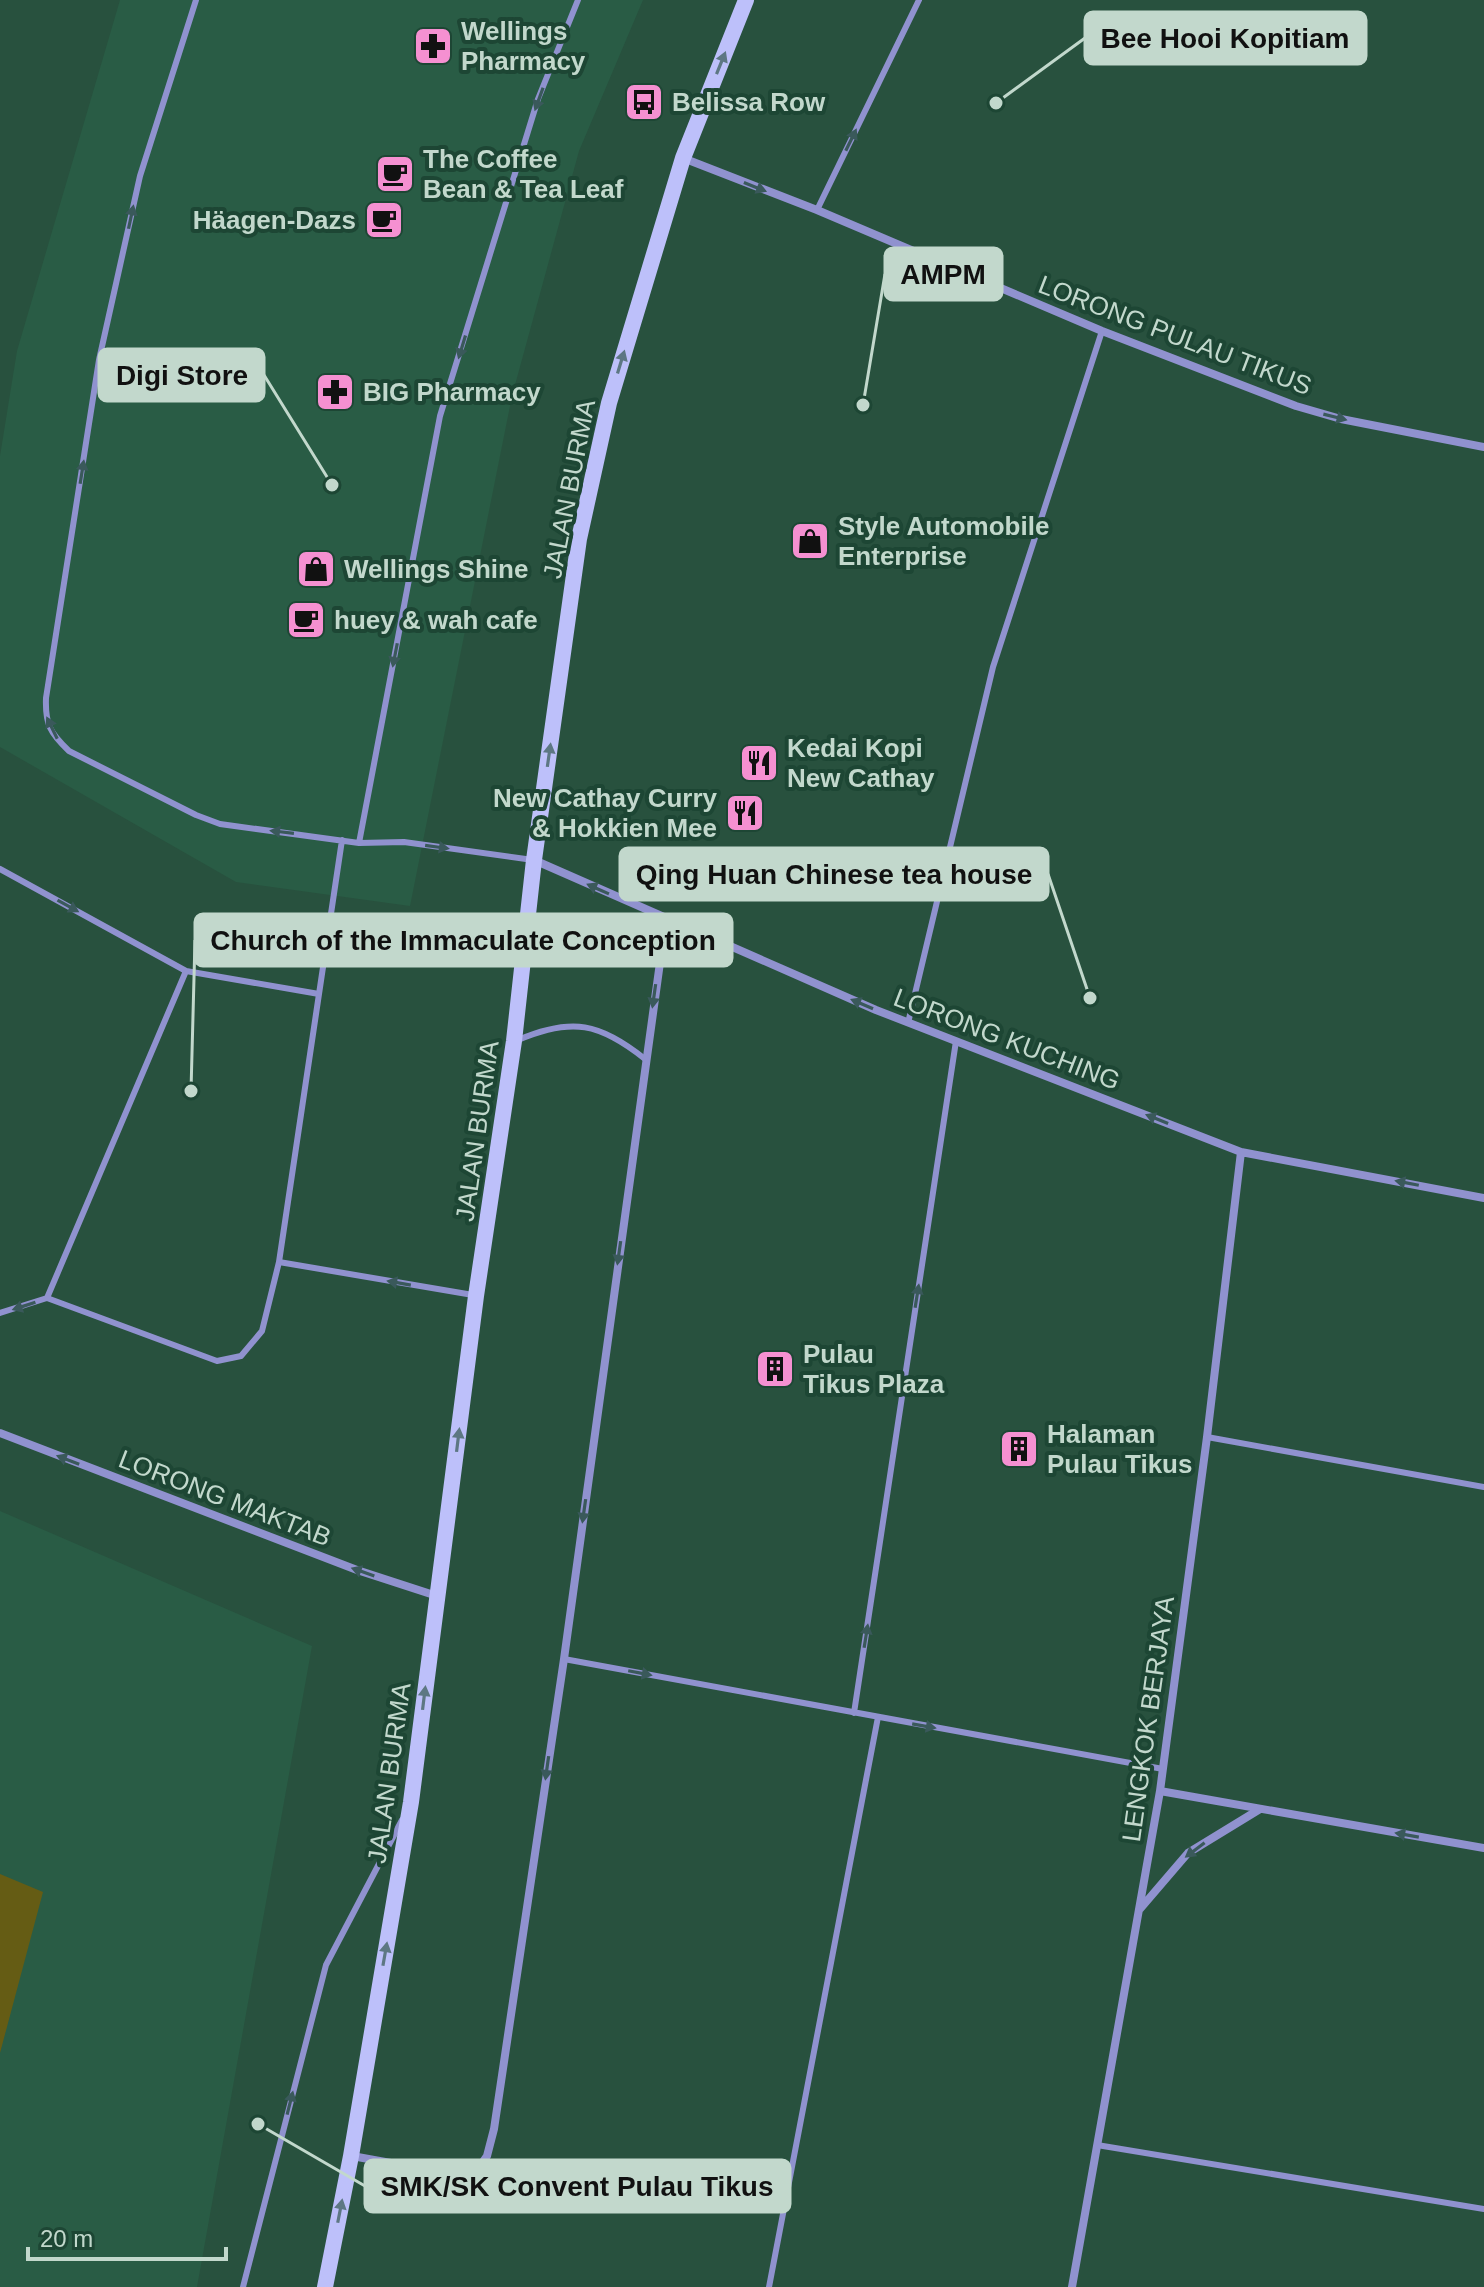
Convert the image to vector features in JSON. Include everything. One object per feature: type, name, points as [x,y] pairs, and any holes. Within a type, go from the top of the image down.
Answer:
[{"type":"main road","name":"JALAN BURMA","points":[[325,2287],[351,2156],[411,1802],[579,539],[609,403],[683,158],[746,0]]},
{"type":"street","name":"LORONG PULAU TIKUS","points":[[683,158],[817,210],[1102,331],[1296,406],[1341,419],[1484,447]]},
{"type":"street","name":"LORONG KUCHING","points":[[534,860],[908,1023],[1241,1152],[1484,1198]]},
{"type":"street","points":[[351,2156],[457,2175],[475,2173],[487,2156],[494,2129],[564,1659],[666,919]]},
{"type":"street","name":"LENGKOK BERJAYA","points":[[1072,2287],[1160,1791],[1241,1152]]},
{"type":"street","name":"LORONG MAKTAB","points":[[0,1433],[357,1570],[437,1597]]},
{"type":"street","points":[[1160,1791],[1484,1848]]},
{"type":"street","points":[[1139,1911],[1188,1853],[1261,1809]]},
{"type":"lane","points":[[196,0],[140,176],[99,360],[46,698],[46,718],[54,737],[69,751],[220,824],[359,843],[404,842],[534,860]]},
{"type":"lane","points":[[359,843],[440,416],[538,99],[578,0]]},
{"type":"lane","points":[[817,210],[919,0]]},
{"type":"lane","points":[[908,1023],[993,667],[1102,331]]},
{"type":"lane","points":[[0,1313],[47,1298],[217,1361],[241,1356],[262,1331],[279,1262],[342,840]]},
{"type":"lane","points":[[0,869],[186,971],[319,994]]},
{"type":"lane","points":[[47,1298],[186,971]]},
{"type":"lane","points":[[514,1041],[545,1028],[578,1025],[618,1037],[645,1059]]},
{"type":"lane","points":[[854,1713],[957,1040]]},
{"type":"lane","points":[[279,1262],[476,1296]]},
{"type":"lane","points":[[1207,1437],[1484,1487]]},
{"type":"lane","points":[[564,1659],[1163,1769]]},
{"type":"lane","points":[[769,2287],[878,1717]]},
{"type":"lane","points":[[243,2287],[326,1965],[411,1802]]},
{"type":"lane","points":[[1097,2145],[1484,2209]]},
{"type":"shaded area","points":[[120,0],[643,0],[579,151],[512,396],[410,906],[236,882],[0,747],[0,456],[17,351]]},
{"type":"shaded area","points":[[0,1511],[312,1646],[197,2287],[0,2287]]},
{"type":"shaded area","points":[[0,1874],[43,1892],[0,2053]]},
{"type":"place","name":"Wellings Pharmacy","points":[[433,46]]},
{"type":"place","name":"Belissa Row","points":[[644,102]]},
{"type":"place","name":"Bee Hooi Kopitiam","points":[[996,103]]},
{"type":"place","name":"The Coffee Bean & Tea Leaf","points":[[395,174]]},
{"type":"place","name":"Häagen-Dazs","points":[[384,220]]},
{"type":"place","name":"BIG Pharmacy","points":[[335,392]]},
{"type":"place","name":"AMPM","points":[[863,405]]},
{"type":"place","name":"Digi Store","points":[[332,485]]},
{"type":"place","name":"Style Automobile Enterprise","points":[[810,541]]},
{"type":"place","name":"Wellings Shine","points":[[316,569]]},
{"type":"place","name":"huey & wah cafe","points":[[306,620]]},
{"type":"place","name":"Kedai Kopi New Cathay","points":[[759,763]]},
{"type":"place","name":"New Cathay Curry & Hokkien Mee","points":[[745,813]]},
{"type":"place","name":"Qing Huan Chinese tea house","points":[[1090,998]]},
{"type":"place","name":"Church of the Immaculate Conception","points":[[191,1091]]},
{"type":"place","name":"Pulau Tikus Plaza","points":[[775,1369]]},
{"type":"place","name":"Halaman Pulau Tikus","points":[[1019,1449]]},
{"type":"place","name":"SMK/SK Convent Pulau Tikus","points":[[258,2124]]}]
